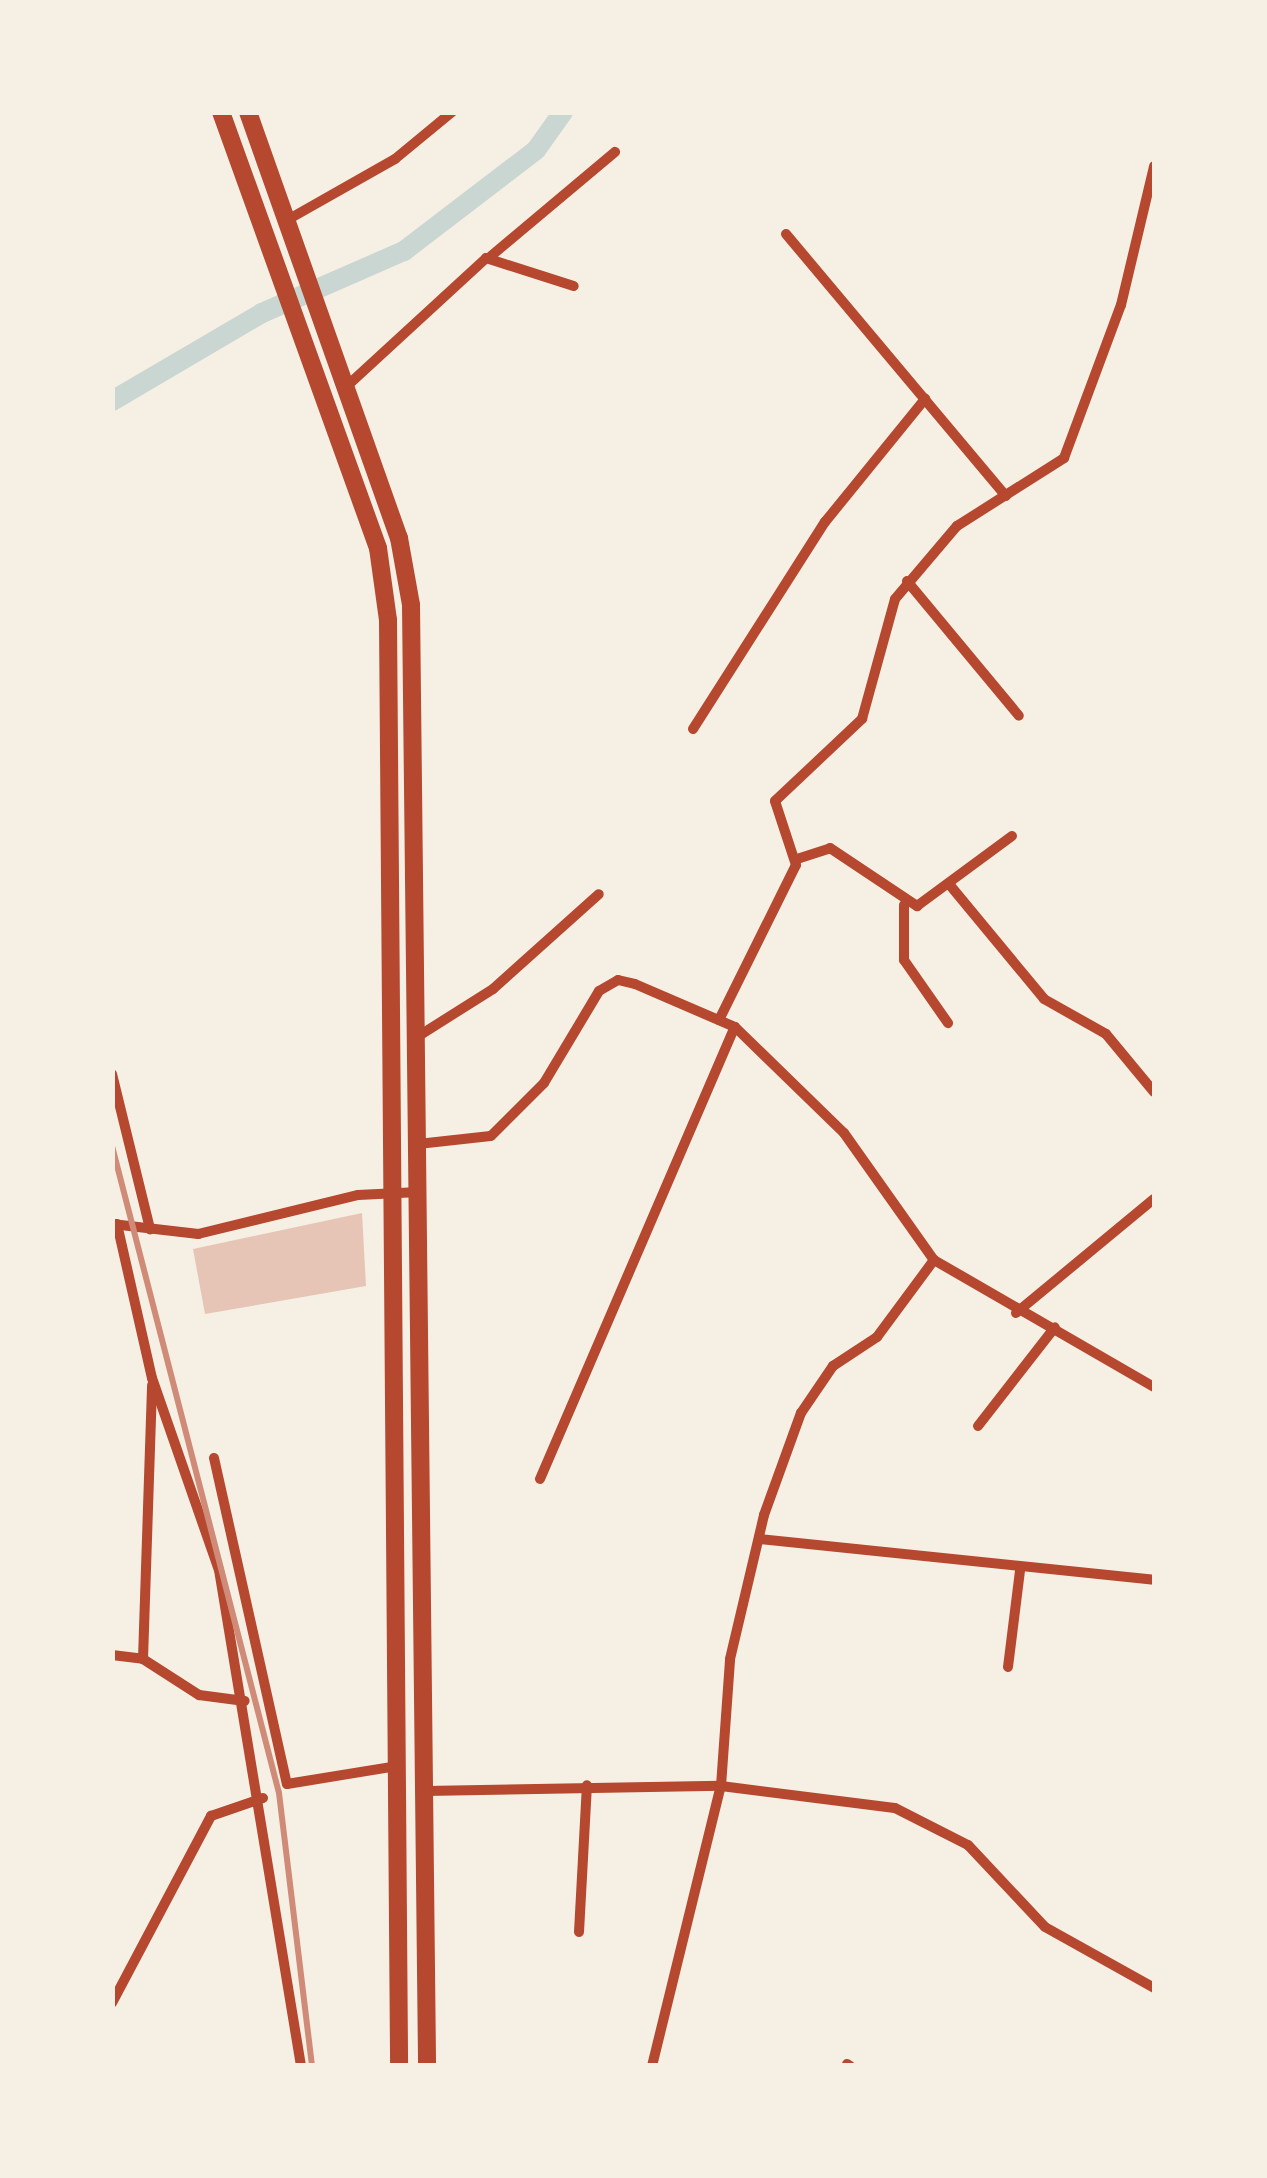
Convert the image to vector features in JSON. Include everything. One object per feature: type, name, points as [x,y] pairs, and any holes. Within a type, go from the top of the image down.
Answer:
[{"type":"main road","points":[[221,112],[282,272],[378,548],[388,620],[388,1193],[398,2066]]},
{"type":"main road","points":[[248,112],[303,256],[400,538],[410,604],[420,1192],[427,2066]]},
{"type":"street","points":[[289,220],[395,159],[449,113]]},
{"type":"street","points":[[345,380],[615,152]]},
{"type":"street","points":[[797,860],[774,801],[862,719],[884,623],[907,581],[947,534],[1055,470],[1071,444],[1121,305],[1154,166]]},
{"type":"street","points":[[786,234],[1006,496]]},
{"type":"street","points":[[491,256],[574,286]]},
{"type":"street","points":[[692,729],[825,522],[925,400]]},
{"type":"street","points":[[907,581],[1018,716]]},
{"type":"street","points":[[904,905],[949,884],[1012,836]]},
{"type":"street","points":[[718,1020],[797,860],[830,848],[904,905]]},
{"type":"street","points":[[949,884],[1044,999],[1118,1048],[1154,1092]]},
{"type":"street","points":[[417,1037],[493,989],[599,894]]},
{"type":"street","points":[[904,905],[904,960],[948,1023]]},
{"type":"street","points":[[418,1144],[491,1136],[544,1083],[589,1003],[618,980],[736,1027],[844,1133],[934,1260],[1016,1313],[1055,1327],[1154,1387]]},
{"type":"street","points":[[540,1479],[736,1027]]},
{"type":"street","points":[[112,1074],[150,1229]]},
{"type":"street","points":[[301,2066],[263,1798],[218,1570],[152,1378],[115,1224],[198,1234],[388,1193],[420,1192]]},
{"type":"street","points":[[1016,1313],[1154,1199]]},
{"type":"street","points":[[652,2066],[722,1786],[730,1659],[759,1540],[801,1413],[834,1366],[876,1337],[934,1260]]},
{"type":"street","points":[[978,1426],[1055,1327]]},
{"type":"street","points":[[144,1659],[152,1378]]},
{"type":"street","points":[[214,1458],[287,1784],[397,1766]]},
{"type":"street","points":[[759,1540],[1020,1571],[1154,1580]]},
{"type":"street","points":[[1008,1667],[1020,1571]]},
{"type":"street","points":[[112,1655],[144,1659],[200,1695],[245,1701]]},
{"type":"street","points":[[579,1932],[587,1785]]},
{"type":"street","points":[[425,1790],[722,1786],[832,1795],[922,1818],[968,1845],[1045,1927],[1154,1988]]},
{"type":"street","points":[[112,2003],[211,1816],[263,1798]]},
{"type":"building","points":[[362,1213],[366,1286],[205,1314],[193,1249]]},
{"type":"waterway","points":[[112,401],[262,313],[404,251],[536,150],[563,112]]},
{"type":"railway","points":[[112,1146],[279,1793],[312,2066]]}]
